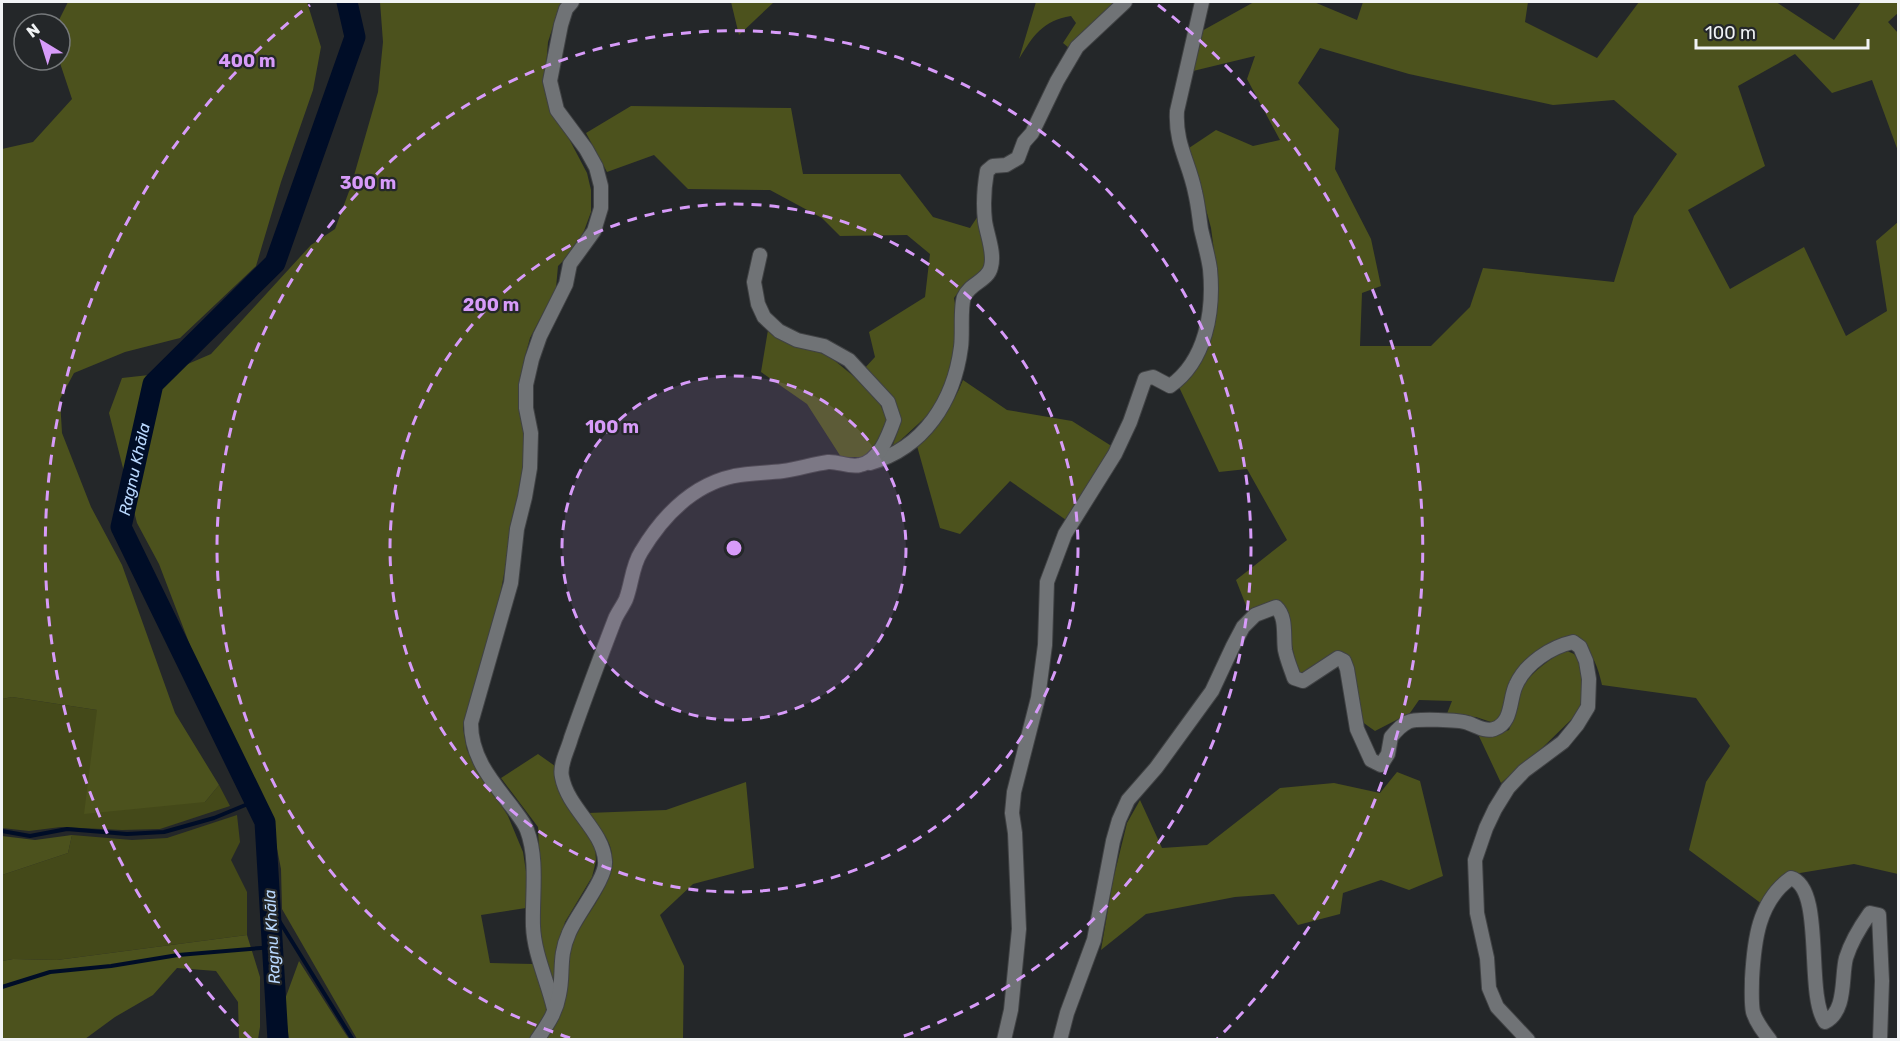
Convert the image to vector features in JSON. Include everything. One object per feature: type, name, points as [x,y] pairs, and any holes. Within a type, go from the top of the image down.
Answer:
[{"type":"street","points":[[555,1012],[536,946],[533,926],[533,877],[527,830],[484,770],[476,755],[471,739],[471,723],[511,583],[517,529],[530,468],[531,433],[526,408],[526,385],[532,359],[540,336],[566,284],[570,264],[594,231],[601,208],[601,186],[596,166],[557,110],[550,81],[558,36],[566,9],[572,2]]},
{"type":"street","points":[[537,1040],[555,1012],[560,993],[561,957],[567,938],[606,864],[603,848],[584,821],[566,788],[561,776],[563,764],[585,697],[616,617],[626,598],[639,555],[673,509],[689,496],[708,486],[732,477],[784,471],[830,462],[859,466],[881,460],[899,450],[941,412],[958,368],[963,325],[963,299],[968,290],[986,276],[992,267],[984,205],[987,171],[993,166],[1006,165],[1018,158],[1024,142],[1032,133],[1057,81],[1077,47],[1125,2]]},
{"type":"street","points":[[1004,1040],[1011,1010],[1019,929],[1012,813],[1014,792],[1038,698],[1045,645],[1047,582],[1065,534],[1120,444],[1145,379],[1153,377],[1170,386],[1183,377],[1202,347],[1206,329],[1210,305],[1210,271],[1195,191],[1176,127],[1177,111],[1202,2]]},
{"type":"street","points":[[759,255],[754,282],[758,304],[764,317],[778,331],[797,340],[824,346],[849,360],[888,402],[894,420],[886,441],[873,458],[859,466]]},
{"type":"street","points":[[1060,1040],[1067,1013],[1094,940],[1113,841],[1128,800],[1168,752],[1212,691],[1244,627],[1255,615],[1276,607],[1281,611],[1284,622],[1286,651],[1294,678],[1303,681],[1338,658],[1344,661],[1357,729],[1371,760],[1381,765],[1388,753],[1390,736],[1409,721],[1456,721],[1485,730],[1496,728],[1506,720],[1515,686],[1524,672],[1544,654],[1561,645],[1573,642],[1580,647],[1586,661],[1588,708],[1563,742],[1524,771],[1508,788],[1494,809],[1475,860],[1476,913],[1487,958],[1489,988],[1497,1007],[1528,1040]]},
{"type":"street","points":[[1770,1040],[1757,1022],[1753,1010],[1754,952],[1758,927],[1767,907],[1774,893],[1791,878],[1797,880],[1804,888],[1809,906],[1813,928],[1812,949],[1817,1000],[1820,1014],[1825,1022],[1831,1019],[1841,999],[1845,961],[1860,927],[1870,913],[1879,915],[1882,981],[1880,1040]]},
{"type":"green space","points":[[68,2],[307,2],[321,47],[313,90],[281,182],[256,266],[180,338],[125,352],[74,373],[60,399],[62,433],[91,507],[122,565],[175,713],[219,785],[205,802],[84,814],[97,710],[12,697],[2,699],[2,149],[33,142],[72,99],[63,72],[72,72],[72,12],[63,12]]},
{"type":"green space","points":[[380,2],[564,2],[558,11],[548,42],[545,80],[547,97],[587,173],[591,190],[591,212],[584,231],[572,252],[558,266],[556,288],[530,338],[524,360],[519,394],[525,443],[523,473],[498,606],[463,728],[467,750],[508,816],[523,852],[527,878],[526,908],[481,915],[490,963],[534,964],[549,1011],[532,1039],[357,1039],[282,909],[281,869],[273,828],[262,797],[234,745],[196,661],[159,564],[137,523],[109,413],[122,378],[167,373],[211,354],[311,245],[335,229],[351,186],[378,92],[383,42]]},
{"type":"green space","points":[[731,2],[774,2],[739,35]]},
{"type":"green space","points":[[1036,2],[1114,2],[1069,48],[1063,43],[1076,23],[1071,16],[1045,26],[1029,43],[1019,59]]},
{"type":"green space","points":[[1254,2],[1314,2],[1357,20],[1363,2],[1528,2],[1525,22],[1597,58],[1639,2],[1776,2],[1834,40],[1861,2],[1898,2],[1898,13],[1888,22],[1898,33],[1898,151],[1872,80],[1832,93],[1795,54],[1738,86],[1765,166],[1688,210],[1730,289],[1804,247],[1846,336],[1887,311],[1876,241],[1898,222],[1898,874],[1854,864],[1788,875],[1762,904],[1689,850],[1706,782],[1730,746],[1696,698],[1602,685],[1594,661],[1580,640],[1553,643],[1494,723],[1476,717],[1446,716],[1452,701],[1419,700],[1410,713],[1375,731],[1361,721],[1348,659],[1299,675],[1284,610],[1249,613],[1236,580],[1287,540],[1247,469],[1219,472],[1179,387],[1216,306],[1217,273],[1211,228],[1200,187],[1186,150],[1216,130],[1253,146],[1280,140],[1247,79],[1255,56],[1193,71],[1200,32]],"holes":[[[1320,48],[1409,74],[1553,105],[1614,100],[1677,154],[1634,216],[1614,282],[1483,268],[1470,307],[1431,346],[1360,346],[1362,293],[1381,286],[1371,239],[1335,169],[1339,129],[1298,83]]]},
{"type":"green space","points":[[631,106],[791,108],[803,174],[900,174],[933,217],[970,228],[978,216],[986,257],[982,272],[964,284],[954,298],[958,321],[952,369],[943,392],[929,414],[892,448],[898,431],[898,412],[887,391],[863,370],[875,357],[869,332],[925,297],[930,254],[907,235],[840,236],[822,218],[770,190],[688,189],[654,155],[607,172],[586,133]]},
{"type":"green space","points":[[768,330],[785,340],[829,356],[868,388],[880,404],[888,422],[877,443],[863,457],[841,457],[807,404],[761,372]]},
{"type":"green space","points":[[963,380],[1007,410],[1072,421],[1113,447],[1066,520],[1010,481],[960,534],[940,528],[917,446],[944,415]]},
{"type":"green space","points":[[1565,650],[1574,654],[1581,664],[1584,693],[1579,712],[1538,752],[1501,783],[1477,732],[1498,734],[1509,730],[1520,693],[1527,680],[1545,663]]},
{"type":"green space","points":[[12,697],[97,710],[205,802],[219,785],[230,806],[160,829],[61,827],[29,831],[2,828],[2,699]]},
{"type":"green space","points":[[538,754],[555,766],[557,784],[568,807],[595,844],[596,861],[592,877],[565,922],[556,954],[555,993],[547,971],[538,924],[541,900],[538,827],[501,778]]},
{"type":"green space","points":[[1397,772],[1420,781],[1443,876],[1409,890],[1381,880],[1343,893],[1340,914],[1298,925],[1274,894],[1235,897],[1146,914],[1101,950],[1113,880],[1127,823],[1140,800],[1162,848],[1207,845],[1280,788],[1334,783],[1380,793]]},
{"type":"green space","points":[[746,782],[754,868],[693,884],[660,915],[684,966],[683,1039],[545,1040],[572,945],[602,892],[611,869],[610,845],[588,813],[666,810]]},
{"type":"green space","points":[[237,815],[240,842],[231,860],[247,892],[247,935],[57,960],[2,961],[2,875],[68,853],[72,835],[132,840],[167,838]]},
{"type":"green space","points":[[72,835],[68,853],[2,875],[2,836],[35,840]]},
{"type":"green space","points":[[247,935],[260,977],[258,1039],[239,1039],[238,1002],[216,971],[177,968],[153,995],[115,1017],[85,1039],[2,1039],[2,961],[57,960]]},
{"type":"green space","points":[[299,961],[349,1039],[289,1039],[284,1002]]},
{"type":"waterway","name":"Ragnu Khāla","points":[[278,1040],[265,822],[121,527],[153,384],[275,263],[355,37],[347,2]]},
{"type":"waterway","points":[[2,831],[30,836],[67,829],[127,834],[164,832],[214,818],[255,801]]},
{"type":"waterway","points":[[270,906],[353,1040]]},
{"type":"waterway","points":[[2,987],[50,972],[111,966],[178,955],[273,947]]}]
